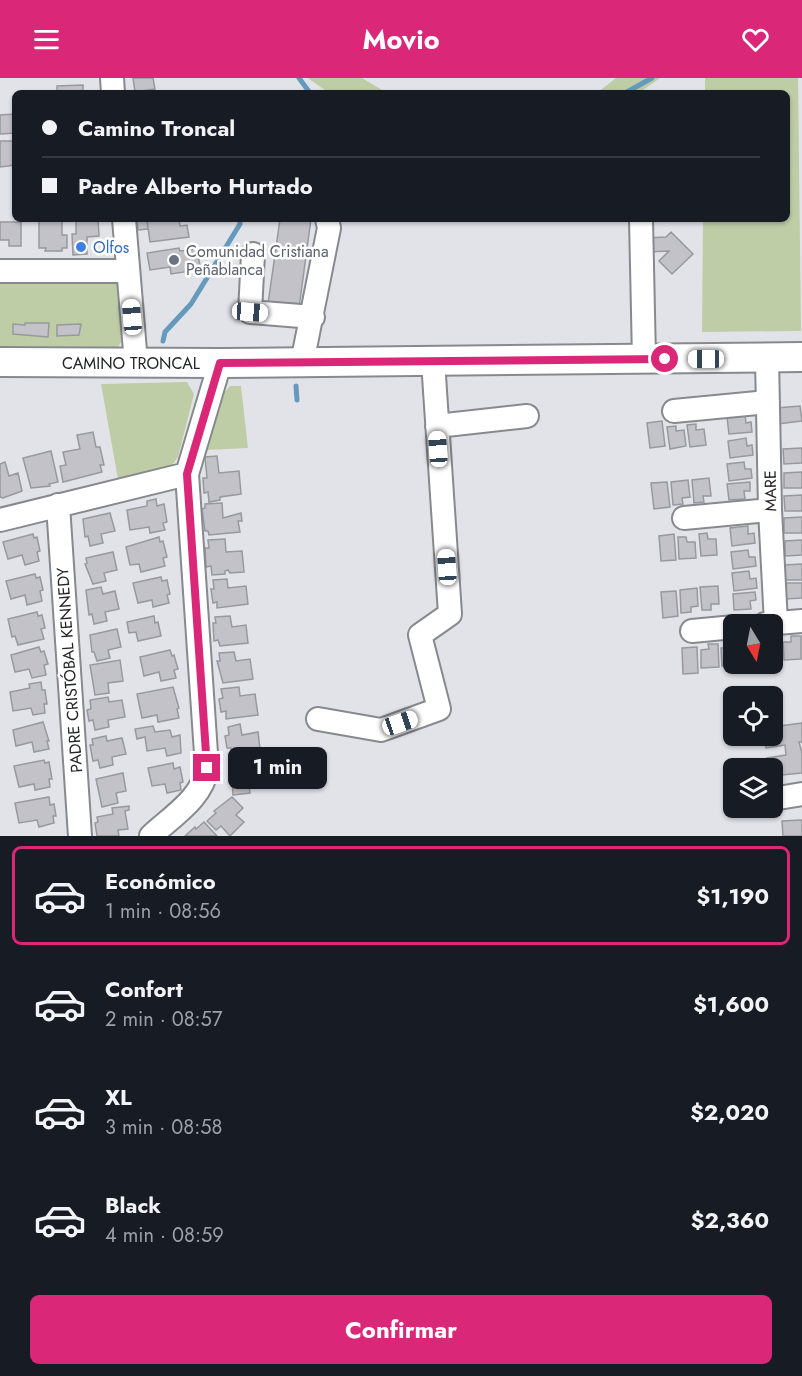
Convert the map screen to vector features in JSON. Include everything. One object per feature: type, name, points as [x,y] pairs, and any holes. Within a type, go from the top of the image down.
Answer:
[{"type":"main road","name":"CAMINO TRONCAL","points":[[0,362],[302,363],[802,357]]},
{"type":"street","points":[[124,222],[136,363]]},
{"type":"street","points":[[302,363],[329,228],[328,222]]},
{"type":"street","points":[[641,222],[644,359]]},
{"type":"street","points":[[253,254],[250,312],[312,317]]},
{"type":"street","points":[[0,271],[128,271]]},
{"type":"street","name":"MARE","points":[[767,358],[770,614]]},
{"type":"street","points":[[318,719],[381,729],[439,709],[420,635],[450,614],[434,361]]},
{"type":"street","points":[[151,836],[198,791],[205,780],[207,768],[187,474],[220,363]]},
{"type":"street","points":[[674,411],[768,402]]},
{"type":"street","points":[[437,426],[527,416]]},
{"type":"street","points":[[0,520],[187,474]]},
{"type":"street","name":"PADRE CRISTÓBAL KENNEDY","points":[[58,505],[80,836]]},
{"type":"street","points":[[684,518],[770,510]]},
{"type":"street","points":[[783,622],[802,621]]},
{"type":"street","points":[[692,631],[723,628]]},
{"type":"street","points":[[783,797],[802,794]]},
{"type":"green space","points":[[308,78],[362,78],[382,90],[325,90]]},
{"type":"green space","points":[[616,78],[660,78],[643,90],[601,90]]},
{"type":"green space","points":[[705,78],[798,78],[801,331],[702,332],[703,222],[790,222],[790,90],[705,90]]},
{"type":"green space","points":[[113,275],[120,283],[125,336],[118,347],[0,346],[0,276]]},
{"type":"green space","points":[[187,382],[194,394],[178,457],[172,465],[118,479],[101,384]]},
{"type":"green space","points":[[230,386],[241,386],[248,448],[206,450],[224,393]]},
{"type":"building","points":[[133,78],[153,78],[155,89],[135,90]]},
{"type":"building","points":[[83,85],[83,90],[57,90],[57,86]]},
{"type":"building","points":[[12,114],[12,133],[0,134],[0,115]]},
{"type":"building","points":[[0,141],[12,141],[12,165],[0,167]]},
{"type":"building","points":[[0,222],[21,222],[21,246],[9,246],[9,240],[0,240]]},
{"type":"building","points":[[39,222],[62,222],[62,235],[67,235],[67,248],[62,248],[62,251],[45,251],[46,248],[39,248]]},
{"type":"building","points":[[76,222],[98,222],[99,236],[87,237],[87,254],[73,255],[72,234],[76,234]]},
{"type":"building","points":[[137,222],[147,222],[148,229],[138,230]]},
{"type":"building","points":[[147,222],[179,222],[180,226],[187,225],[189,237],[150,242]]},
{"type":"building","points":[[280,222],[311,222],[299,308],[268,304]]},
{"type":"building","points":[[671,232],[693,254],[672,274],[659,261],[669,251],[646,252],[646,238],[666,237]]},
{"type":"building","name":"Comunidad Cristiana Peñablanca","points":[[179,248],[180,251],[197,249],[200,266],[190,268],[191,271],[171,274],[170,267],[150,270],[147,253]]},
{"type":"building","points":[[25,323],[49,323],[48,337],[13,334],[13,324],[25,325]]},
{"type":"building","points":[[81,324],[79,335],[57,336],[57,325]]},
{"type":"building","points":[[800,406],[802,421],[778,424],[776,408]]},
{"type":"building","points":[[745,415],[746,423],[751,422],[752,432],[729,434],[727,417]]},
{"type":"building","points":[[662,421],[665,446],[650,448],[647,423]]},
{"type":"building","points":[[696,424],[696,430],[704,429],[706,445],[690,447],[687,425]]},
{"type":"building","points":[[676,426],[676,431],[684,430],[686,446],[670,449],[667,427]]},
{"type":"building","points":[[93,432],[96,447],[100,447],[104,465],[100,465],[102,472],[63,482],[60,466],[66,465],[63,452],[80,449],[77,435]]},
{"type":"building","points":[[746,438],[747,446],[752,445],[753,455],[730,458],[728,441]]},
{"type":"building","points":[[802,448],[802,463],[784,464],[783,449]]},
{"type":"building","points":[[51,451],[58,482],[49,484],[50,486],[31,488],[23,458]]},
{"type":"building","points":[[217,456],[219,473],[239,471],[241,494],[220,497],[220,500],[209,502],[208,492],[204,493],[203,478],[207,478],[205,457]]},
{"type":"building","points":[[5,462],[9,476],[18,473],[22,491],[3,498],[0,497],[0,464]]},
{"type":"building","points":[[744,462],[745,469],[751,469],[752,478],[729,481],[727,464]]},
{"type":"building","points":[[802,472],[802,488],[784,488],[784,473]]},
{"type":"building","points":[[709,478],[711,496],[703,496],[704,502],[694,503],[692,480]]},
{"type":"building","points":[[688,480],[690,497],[682,498],[683,504],[673,505],[671,482]]},
{"type":"building","points":[[667,482],[670,507],[654,509],[651,483]]},
{"type":"building","points":[[750,482],[750,491],[744,491],[745,499],[729,500],[727,484]]},
{"type":"building","points":[[802,495],[802,511],[785,511],[784,496]]},
{"type":"building","points":[[156,499],[157,506],[164,504],[167,522],[163,523],[165,530],[150,533],[149,527],[130,530],[127,510],[147,506],[147,501]]},
{"type":"building","points":[[222,503],[223,518],[241,513],[242,521],[238,521],[240,532],[209,535],[208,531],[205,531],[202,509],[205,508],[205,504]]},
{"type":"building","points":[[110,513],[115,531],[101,534],[103,543],[90,546],[88,536],[85,537],[83,519]]},
{"type":"building","points":[[802,517],[802,533],[784,533],[784,518]]},
{"type":"building","points":[[748,526],[748,534],[754,533],[755,543],[732,546],[730,528]]},
{"type":"building","points":[[707,533],[708,539],[716,539],[717,555],[701,556],[699,534]]},
{"type":"building","points":[[33,534],[34,538],[37,537],[40,551],[37,552],[39,561],[25,565],[22,555],[8,559],[3,542]]},
{"type":"building","points":[[674,534],[676,560],[661,561],[659,536]]},
{"type":"building","points":[[159,537],[160,542],[163,541],[167,557],[163,558],[165,566],[141,572],[139,564],[130,565],[126,547]]},
{"type":"building","points":[[678,537],[686,537],[687,542],[695,542],[696,558],[679,559]]},
{"type":"building","points":[[225,539],[226,552],[242,551],[244,572],[230,573],[228,570],[225,574],[212,575],[211,566],[206,567],[205,548],[209,548],[208,540]]},
{"type":"building","points":[[802,540],[802,555],[785,556],[785,541]]},
{"type":"building","points":[[748,550],[749,557],[755,557],[756,566],[733,569],[731,552]]},
{"type":"building","points":[[113,552],[117,570],[104,573],[106,581],[93,584],[85,564],[87,563],[86,558]]},
{"type":"building","points":[[802,564],[802,580],[785,580],[785,565]]},
{"type":"building","points":[[749,571],[750,579],[756,578],[757,588],[734,591],[732,573]]},
{"type":"building","points":[[35,574],[36,578],[40,577],[43,590],[40,591],[42,601],[27,605],[25,595],[11,599],[6,581]]},
{"type":"building","points":[[161,577],[162,581],[167,580],[169,603],[153,607],[152,600],[138,603],[133,583]]},
{"type":"building","points":[[227,579],[228,588],[246,586],[248,604],[217,608],[217,602],[213,603],[211,589],[214,589],[213,580]]},
{"type":"building","points":[[785,583],[802,583],[802,598],[786,599]]},
{"type":"building","points":[[718,586],[719,604],[711,604],[711,610],[702,610],[700,587]]},
{"type":"building","points":[[101,587],[103,594],[115,591],[119,609],[105,612],[107,621],[94,624],[92,614],[89,615],[86,590]]},
{"type":"building","points":[[697,588],[698,606],[691,607],[691,612],[681,613],[680,590]]},
{"type":"building","points":[[676,591],[678,616],[663,618],[661,592]]},
{"type":"building","points":[[755,592],[756,600],[750,601],[751,609],[734,610],[733,594]]},
{"type":"building","points":[[37,612],[38,616],[42,615],[45,628],[41,629],[44,639],[18,645],[15,636],[12,637],[8,619]]},
{"type":"building","points":[[154,616],[161,636],[138,641],[136,632],[129,633],[127,622]]},
{"type":"building","points":[[230,616],[232,627],[246,625],[248,643],[220,646],[218,640],[214,641],[215,617]]},
{"type":"building","points":[[117,629],[121,647],[108,650],[110,658],[97,661],[92,652],[90,635]]},
{"type":"building","points":[[791,636],[801,636],[801,659],[784,660],[783,642],[791,642]]},
{"type":"building","points":[[708,644],[718,644],[719,667],[701,668],[701,650],[709,649]]},
{"type":"building","points":[[39,647],[41,652],[44,651],[48,664],[44,665],[46,675],[32,678],[29,669],[15,672],[11,655]]},
{"type":"building","points":[[697,647],[698,673],[683,674],[682,648]]},
{"type":"building","points":[[721,648],[723,648],[723,666],[722,666]]},
{"type":"building","points":[[170,650],[178,669],[174,670],[176,678],[161,681],[159,672],[144,676],[140,657]]},
{"type":"building","points":[[234,652],[236,661],[250,659],[253,679],[223,683],[217,661],[220,661],[219,653]]},
{"type":"building","points":[[120,660],[123,681],[108,683],[109,693],[95,695],[90,665]]},
{"type":"building","points":[[41,682],[47,704],[44,704],[45,713],[33,715],[31,708],[13,711],[10,692],[30,688],[29,684]]},
{"type":"building","points":[[173,687],[179,708],[177,709],[179,718],[158,722],[157,715],[142,718],[137,694]]},
{"type":"building","points":[[239,687],[240,696],[255,694],[258,715],[226,719],[226,711],[221,712],[219,699],[223,698],[221,689]]},
{"type":"building","points":[[108,697],[109,702],[122,700],[125,717],[108,720],[109,727],[95,730],[93,720],[89,721],[87,710],[91,709],[90,700]]},
{"type":"building","points":[[43,722],[49,749],[34,752],[32,742],[16,746],[13,730]]},
{"type":"building","points":[[802,723],[802,742],[799,742],[802,753],[802,773],[783,775],[783,758],[767,758],[786,755],[785,745],[783,745],[783,726]]},
{"type":"building","points":[[240,724],[242,735],[258,732],[260,749],[232,754],[231,748],[227,748],[225,736],[229,735],[228,727]]},
{"type":"building","points":[[153,726],[155,732],[170,730],[172,737],[180,735],[181,753],[167,756],[165,748],[147,751],[145,737],[137,739],[135,729]]},
{"type":"building","points":[[106,736],[107,741],[122,738],[126,754],[112,757],[113,765],[100,768],[98,760],[93,761],[90,745],[93,745],[92,739]]},
{"type":"building","points":[[44,760],[45,763],[49,762],[52,779],[49,779],[50,787],[35,790],[34,784],[19,787],[14,766]]},
{"type":"building","points":[[242,761],[243,766],[264,764],[266,783],[249,785],[250,793],[233,795],[231,763]]},
{"type":"building","points":[[173,763],[174,769],[180,767],[183,782],[180,783],[181,790],[167,793],[165,784],[152,786],[148,768]]},
{"type":"building","points":[[123,773],[126,791],[116,793],[118,803],[102,807],[96,779]]},
{"type":"building","points":[[49,797],[50,805],[54,804],[56,816],[53,816],[54,823],[39,827],[37,820],[19,823],[15,803]]},
{"type":"building","points":[[232,797],[243,808],[236,815],[244,822],[230,836],[221,826],[216,830],[207,821],[216,813],[214,811]]},
{"type":"building","points":[[129,806],[129,810],[125,811],[128,829],[118,830],[119,836],[97,836],[95,823],[98,822],[97,817],[113,814],[112,808]]},
{"type":"building","points":[[802,820],[802,836],[783,836],[782,821]]},
{"type":"building","points":[[204,822],[217,836],[185,836],[195,827],[196,829]]},
{"type":"waterway","points":[[299,78],[308,90]]},
{"type":"waterway","points":[[630,90],[652,78]]},
{"type":"waterway","points":[[163,341],[165,332],[191,304],[240,222]]},
{"type":"waterway","points":[[296,386],[297,400]]},
{"type":"place","name":"Olfos","points":[[81,247]]},
{"type":"place","name":"Comunidad Cristiana Peñablanca","points":[[174,260]]},
{"type":"route","points":[[207,768],[187,474],[220,363],[665,359]]}]
